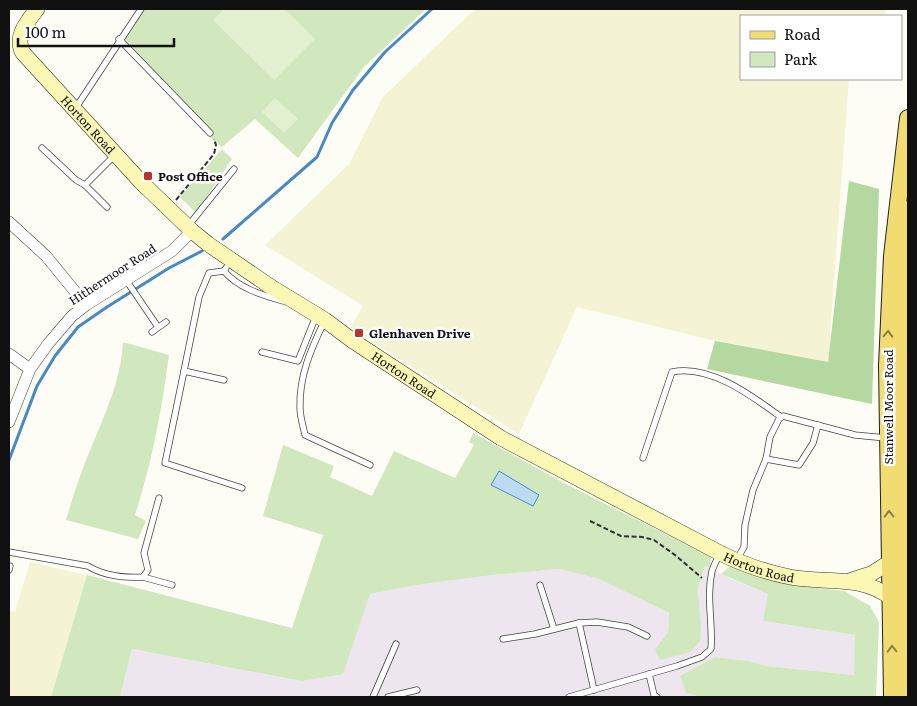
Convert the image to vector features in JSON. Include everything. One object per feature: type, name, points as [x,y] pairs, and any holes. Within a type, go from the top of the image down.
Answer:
[{"type":"main road","name":"Stanwell Moor Road","points":[[892,697],[887,365],[892,256],[908,118]]},
{"type":"main road","name":"Stanwell Moor Road","points":[[905,697],[902,304],[908,209]]},
{"type":"street","name":"Horton Road","points":[[37,9],[14,38],[23,53],[115,155],[228,265],[320,317],[353,341],[501,438],[720,553],[752,567],[792,578],[845,581],[872,585],[891,598]]},
{"type":"street","points":[[9,222],[46,256],[86,305]]},
{"type":"street","name":"Hithermoor Road","points":[[9,422],[30,369],[72,316],[86,305],[128,282],[172,251],[190,228]]},
{"type":"street","points":[[9,354],[30,369]]},
{"type":"street","name":"Horton Road","points":[[845,581],[871,574],[890,562]]},
{"type":"lane","points":[[74,110],[141,9]]},
{"type":"lane","points":[[120,40],[210,133]]},
{"type":"lane","points":[[42,148],[76,180],[85,185],[106,207]]},
{"type":"lane","points":[[85,185],[115,155]]},
{"type":"lane","points":[[190,228],[234,169]]},
{"type":"lane","points":[[228,265],[209,273],[199,297],[166,463],[242,488]]},
{"type":"lane","points":[[128,282],[158,327]]},
{"type":"lane","points":[[262,352],[298,361],[320,317]]},
{"type":"lane","points":[[320,317],[304,371],[300,408],[305,435],[370,465]]},
{"type":"lane","points":[[152,332],[166,322]]},
{"type":"lane","points":[[643,458],[672,372],[682,370],[700,372],[744,391],[782,417],[855,435],[888,438]]},
{"type":"lane","points":[[184,371],[224,380]]},
{"type":"lane","points":[[736,561],[744,547],[745,525],[753,490],[766,459],[770,437],[779,419],[782,417]]},
{"type":"lane","points":[[766,459],[798,466],[813,443],[818,426]]},
{"type":"lane","points":[[143,577],[148,570],[144,553],[159,498]]},
{"type":"lane","points":[[9,552],[88,566],[96,571],[126,578],[143,577],[172,585]]},
{"type":"lane","points":[[569,697],[702,658],[711,649],[709,606],[712,570],[720,553]]},
{"type":"lane","points":[[9,566],[9,570]]},
{"type":"lane","points":[[540,585],[554,629]]},
{"type":"lane","points":[[502,639],[579,623],[597,622],[628,628],[647,636]]},
{"type":"lane","points":[[579,623],[594,690]]},
{"type":"lane","points":[[373,697],[396,644]]},
{"type":"lane","points":[[649,674],[654,696],[657,697]]},
{"type":"lane","points":[[388,697],[417,690]]},
{"type":"path","points":[[168,208],[214,154],[216,145],[210,133]]},
{"type":"path","points":[[590,521],[621,536],[642,537],[654,540],[676,555],[701,578],[711,583]]},
{"type":"shaded area","points":[[705,566],[769,594],[763,621],[856,635],[854,675],[767,666],[749,661],[715,657],[686,693],[701,697],[120,697],[132,649],[301,681],[370,594],[417,585],[559,569],[599,579],[669,613],[668,632],[655,649],[701,624],[698,588]]},
{"type":"green space","points":[[144,9],[426,9],[364,67],[298,158],[255,119],[222,147],[213,140],[124,38]]},
{"type":"green space","points":[[224,9],[285,9],[315,39],[274,80],[213,20]]},
{"type":"green space","points":[[475,9],[884,9],[887,15],[740,15],[740,80],[849,80],[828,363],[715,341],[577,307],[519,434],[350,328],[363,306],[265,245],[349,164],[383,97]]},
{"type":"green space","points":[[275,98],[298,119],[284,133],[262,112]]},
{"type":"green space","points":[[222,149],[232,159],[196,213],[180,197]]},
{"type":"green space","points":[[849,181],[879,189],[872,404],[707,369],[715,341],[828,362]]},
{"type":"green space","points":[[123,342],[169,355],[156,435],[135,515],[146,521],[138,539],[66,520],[80,477],[113,392],[118,375]]},
{"type":"green space","points":[[473,433],[566,484],[711,557],[710,568],[705,566],[698,588],[701,624],[700,641],[690,652],[660,660],[655,649],[668,632],[669,613],[599,579],[559,569],[417,585],[370,594],[343,674],[301,681],[132,649],[120,697],[51,697],[87,575],[292,628],[323,535],[263,516],[283,445],[334,466],[330,477],[372,496],[394,451],[455,478],[474,445],[469,442]]},
{"type":"green space","points":[[30,562],[87,575],[51,697],[9,697],[9,611],[15,612]]},
{"type":"green space","points":[[735,565],[810,587],[844,591],[870,606],[879,622],[876,697],[701,697],[686,693],[680,676],[715,657],[749,661],[767,666],[854,675],[855,635],[763,621],[768,594],[721,574],[729,567]]},
{"type":"water","points":[[499,471],[539,495],[533,506],[491,485]]},
{"type":"waterway","points":[[223,239],[317,157],[332,123],[353,90],[385,52],[432,9]]},
{"type":"waterway","points":[[9,460],[37,386],[55,356],[78,327],[169,268],[202,251]]},
{"type":"place","name":"Post Office","points":[[148,176]]},
{"type":"place","name":"Glenhaven Drive","points":[[359,333]]}]
